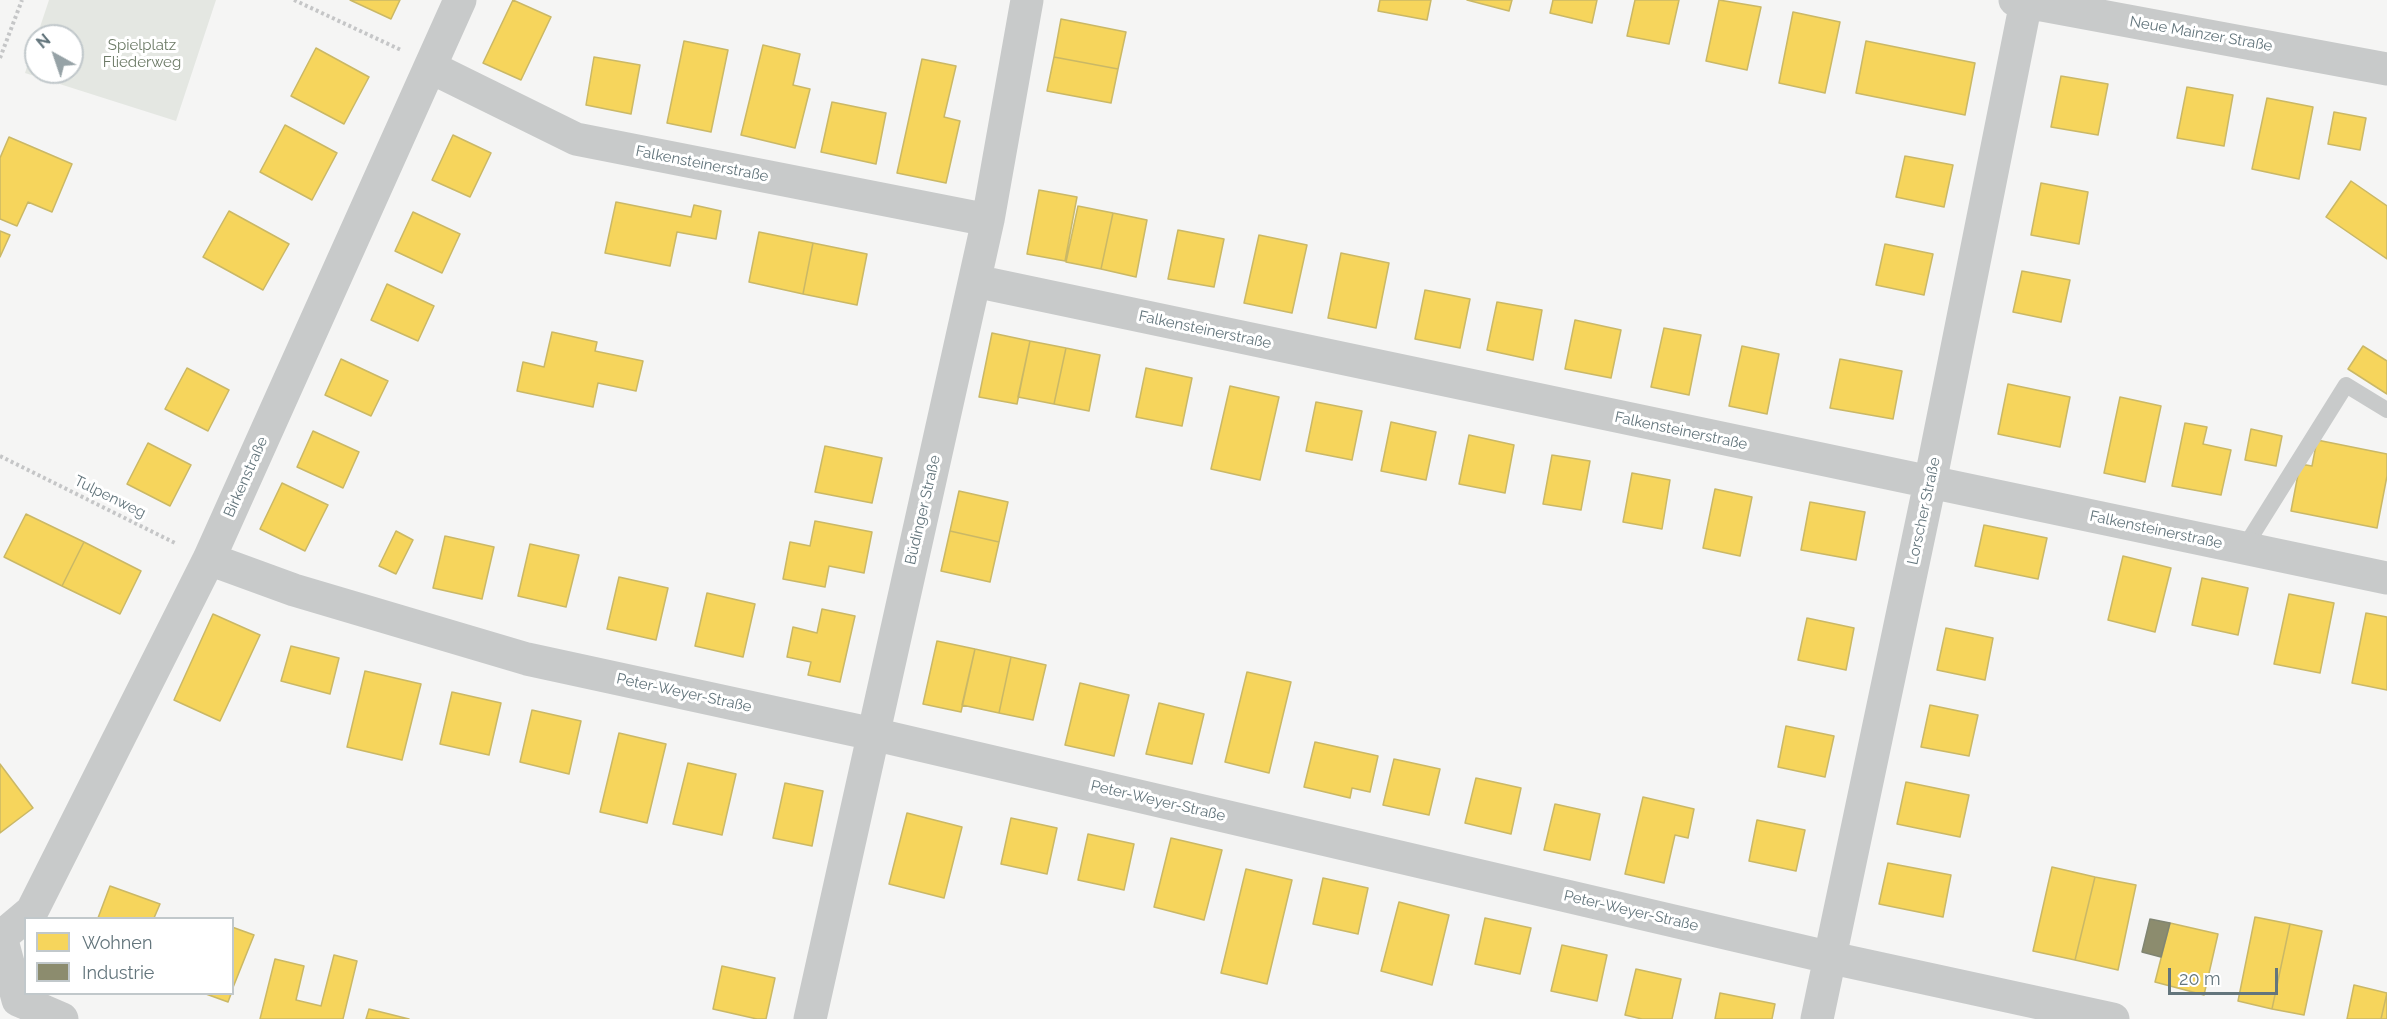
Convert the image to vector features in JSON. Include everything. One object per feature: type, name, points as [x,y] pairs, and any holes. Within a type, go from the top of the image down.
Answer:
[{"type":"street","name":"Birkenstraße","points":[[24,917],[32,911],[209,560],[460,0]]},
{"type":"street","name":"Büdinger Straße","points":[[810,1019],[975,281],[1028,0]]},
{"type":"street","name":"Neue Mainzer Straße","points":[[2021,1],[2387,69]]},
{"type":"street","name":"Lorscher Straße","points":[[1817,1019],[1832,958],[1930,483],[2021,1]]},
{"type":"street","name":"Falkensteinerstraße","points":[[430,67],[576,139],[988,220]]},
{"type":"street","name":"Falkensteinerstraße","points":[[975,281],[2387,578]]},
{"type":"street","name":"Peter-Weyer-Straße","points":[[209,560],[294,590],[527,659],[873,734],[1832,958],[2113,1019]]},
{"type":"street","name":"Birkenstraße","points":[[1,935],[24,917]]},
{"type":"street","points":[[1,935],[18,1000],[62,1019]]},
{"type":"lane","points":[[2244,549],[2346,385],[2387,410]]},
{"type":"path","points":[[0,58],[22,0]]},
{"type":"path","points":[[294,0],[400,50],[430,67]]},
{"type":"path","name":"Tulpenweg","points":[[0,456],[209,560]]},
{"type":"green space","name":"Spielplatz Fliederweg","points":[[49,0],[216,0],[176,121],[60,84],[84,84],[84,24],[41,24]]},
{"type":"building: Wohnen","points":[[350,0],[400,0],[391,19]]},
{"type":"building: Wohnen","points":[[513,0],[551,17],[521,80],[483,63]]},
{"type":"building: Wohnen","points":[[1380,0],[1431,0],[1427,20],[1378,11]]},
{"type":"building: Wohnen","points":[[1467,0],[1512,0],[1509,11]]},
{"type":"building: Wohnen","points":[[1553,0],[1597,0],[1592,23],[1550,13]]},
{"type":"building: Wohnen","points":[[1635,0],[1679,0],[1669,44],[1627,36]]},
{"type":"building: Wohnen","points":[[1719,0],[1761,7],[1747,70],[1706,61]]},
{"type":"building: Wohnen","points":[[1793,12],[1840,22],[1825,93],[1779,83]]},
{"type":"building: Wohnen","points":[[1061,19],[1126,32],[1118,69],[1054,57]]},
{"type":"building: Wohnen","points":[[684,41],[728,50],[711,132],[667,123]]},
{"type":"building: Wohnen","points":[[1866,41],[1975,63],[1965,115],[1856,93]]},
{"type":"building: Wohnen","points":[[763,45],[800,54],[793,85],[810,89],[795,148],[741,135]]},
{"type":"building: Wohnen","points":[[316,48],[369,77],[344,124],[291,96]]},
{"type":"building: Wohnen","points":[[594,57],[640,65],[631,114],[586,105]]},
{"type":"building: Wohnen","points":[[1054,57],[1118,69],[1111,103],[1047,91]]},
{"type":"building: Wohnen","points":[[922,59],[956,66],[944,117],[960,121],[946,183],[897,173]]},
{"type":"building: Wohnen","points":[[2061,76],[2108,84],[2098,135],[2051,127]]},
{"type":"building: Wohnen","points":[[2187,87],[2233,95],[2224,146],[2177,138]]},
{"type":"building: Wohnen","points":[[2267,98],[2313,107],[2299,179],[2252,169]]},
{"type":"building: Wohnen","points":[[832,102],[886,113],[876,164],[821,152]]},
{"type":"building: Wohnen","points":[[2334,112],[2366,118],[2360,150],[2328,144]]},
{"type":"building: Wohnen","points":[[285,125],[337,153],[312,200],[260,172]]},
{"type":"building: Wohnen","points":[[453,135],[491,153],[470,197],[432,180]]},
{"type":"building: Wohnen","points":[[9,137],[72,164],[52,212],[28,202],[17,226],[0,219],[0,158]]},
{"type":"building: Wohnen","points":[[1905,156],[1953,165],[1944,207],[1896,197]]},
{"type":"building: Wohnen","points":[[2351,181],[2387,206],[2387,259],[2326,217]]},
{"type":"building: Wohnen","points":[[2041,183],[2088,192],[2079,244],[2031,235]]},
{"type":"building: Wohnen","points":[[1039,190],[1077,197],[1065,261],[1027,254]]},
{"type":"building: Wohnen","points":[[616,202],[691,217],[694,205],[721,211],[716,239],[677,232],[670,266],[605,253]]},
{"type":"building: Wohnen","points":[[1078,206],[1113,213],[1101,269],[1066,262]]},
{"type":"building: Wohnen","points":[[229,211],[289,244],[263,290],[203,257]]},
{"type":"building: Wohnen","points":[[413,212],[460,234],[442,273],[395,251]]},
{"type":"building: Wohnen","points":[[1113,213],[1147,220],[1136,277],[1101,269]]},
{"type":"building: Wohnen","points":[[1178,230],[1224,239],[1214,287],[1168,279]]},
{"type":"building: Wohnen","points":[[0,231],[10,235],[0,257]]},
{"type":"building: Wohnen","points":[[759,232],[813,243],[803,294],[749,282]]},
{"type":"building: Wohnen","points":[[1259,235],[1307,245],[1292,313],[1244,303]]},
{"type":"building: Wohnen","points":[[813,243],[867,254],[857,305],[803,294]]},
{"type":"building: Wohnen","points":[[1885,244],[1933,254],[1924,295],[1876,285]]},
{"type":"building: Wohnen","points":[[1341,253],[1389,263],[1376,328],[1328,318]]},
{"type":"building: Wohnen","points":[[2022,271],[2070,280],[2061,322],[2013,312]]},
{"type":"building: Wohnen","points":[[387,284],[434,306],[418,341],[371,320]]},
{"type":"building: Wohnen","points":[[1425,290],[1470,299],[1460,348],[1415,339]]},
{"type":"building: Wohnen","points":[[1497,302],[1542,310],[1533,360],[1487,350]]},
{"type":"building: Wohnen","points":[[1575,320],[1621,330],[1611,378],[1565,369]]},
{"type":"building: Wohnen","points":[[1664,328],[1701,335],[1689,395],[1651,387]]},
{"type":"building: Wohnen","points":[[552,332],[597,342],[595,351],[643,361],[636,391],[598,383],[593,407],[517,391],[523,362],[544,367]]},
{"type":"building: Wohnen","points":[[992,333],[1030,341],[1017,404],[979,397]]},
{"type":"building: Wohnen","points":[[1030,341],[1066,348],[1054,404],[1018,397]]},
{"type":"building: Wohnen","points":[[1742,346],[1779,354],[1767,414],[1729,406]]},
{"type":"building: Wohnen","points":[[2363,346],[2387,361],[2387,394],[2348,369]]},
{"type":"building: Wohnen","points":[[1066,348],[1100,355],[1089,411],[1054,404]]},
{"type":"building: Wohnen","points":[[341,359],[388,381],[371,416],[325,395]]},
{"type":"building: Wohnen","points":[[1840,359],[1902,371],[1893,419],[1830,408]]},
{"type":"building: Wohnen","points":[[187,368],[229,390],[208,431],[165,409]]},
{"type":"building: Wohnen","points":[[1146,368],[1192,378],[1182,426],[1136,417]]},
{"type":"building: Wohnen","points":[[2008,384],[2070,397],[2060,447],[1998,434]]},
{"type":"building: Wohnen","points":[[1230,386],[1279,397],[1260,480],[1211,469]]},
{"type":"building: Wohnen","points":[[2120,397],[2161,406],[2145,482],[2104,473]]},
{"type":"building: Wohnen","points":[[1316,402],[1362,411],[1352,460],[1306,451]]},
{"type":"building: Wohnen","points":[[1391,422],[1436,432],[1426,480],[1381,471]]},
{"type":"building: Wohnen","points":[[2185,423],[2207,427],[2203,444],[2231,450],[2221,495],[2172,486]]},
{"type":"building: Wohnen","points":[[2251,429],[2282,436],[2276,466],[2245,460]]},
{"type":"building: Wohnen","points":[[313,431],[359,452],[343,488],[297,467]]},
{"type":"building: Wohnen","points":[[1469,435],[1514,445],[1505,493],[1459,484]]},
{"type":"building: Wohnen","points":[[2317,440],[2387,454],[2387,476],[2377,528],[2291,511],[2300,464],[2312,466]]},
{"type":"building: Wohnen","points":[[148,443],[191,465],[170,506],[127,484]]},
{"type":"building: Wohnen","points":[[825,446],[882,458],[872,503],[815,492]]},
{"type":"building: Wohnen","points":[[1552,455],[1590,461],[1581,510],[1543,504]]},
{"type":"building: Wohnen","points":[[1632,473],[1670,480],[1662,529],[1623,522]]},
{"type":"building: Wohnen","points":[[282,483],[328,505],[305,551],[260,529]]},
{"type":"building: Wohnen","points":[[1715,489],[1752,497],[1740,556],[1703,548]]},
{"type":"building: Wohnen","points":[[959,491],[1008,502],[999,542],[950,531]]},
{"type":"building: Wohnen","points":[[1810,502],[1865,512],[1856,560],[1801,550]]},
{"type":"building: Wohnen","points":[[26,514],[84,542],[62,586],[4,557]]},
{"type":"building: Wohnen","points":[[815,521],[872,532],[864,573],[829,566],[825,587],[783,579],[790,542],[810,546]]},
{"type":"building: Wohnen","points":[[1984,525],[2047,538],[2038,579],[1975,566]]},
{"type":"building: Wohnen","points":[[396,531],[413,540],[396,574],[379,566]]},
{"type":"building: Wohnen","points":[[950,531],[999,542],[990,582],[941,571]]},
{"type":"building: Wohnen","points":[[445,536],[494,547],[482,599],[433,588]]},
{"type":"building: Wohnen","points":[[84,542],[141,571],[120,614],[62,586]]},
{"type":"building: Wohnen","points":[[530,544],[579,555],[566,607],[518,596]]},
{"type":"building: Wohnen","points":[[2123,556],[2171,568],[2155,632],[2108,620]]},
{"type":"building: Wohnen","points":[[619,577],[668,588],[656,640],[607,629]]},
{"type":"building: Wohnen","points":[[2202,578],[2248,588],[2238,635],[2192,625]]},
{"type":"building: Wohnen","points":[[707,593],[755,604],[743,657],[695,646]]},
{"type":"building: Wohnen","points":[[2289,594],[2334,603],[2320,673],[2274,664]]},
{"type":"building: Wohnen","points":[[822,609],[855,616],[840,682],[808,675],[811,662],[787,657],[793,627],[817,633]]},
{"type":"building: Wohnen","points":[[2366,613],[2387,617],[2387,690],[2352,683]]},
{"type":"building: Wohnen","points":[[213,614],[260,635],[220,721],[174,700]]},
{"type":"building: Wohnen","points":[[1807,618],[1854,628],[1846,670],[1798,660]]},
{"type":"building: Wohnen","points":[[1946,628],[1993,638],[1985,680],[1937,670]]},
{"type":"building: Wohnen","points":[[937,641],[975,649],[961,712],[923,704]]},
{"type":"building: Wohnen","points":[[291,646],[339,658],[330,694],[281,681]]},
{"type":"building: Wohnen","points":[[975,649],[1011,657],[999,713],[962,705]]},
{"type":"building: Wohnen","points":[[1011,657],[1046,665],[1033,720],[999,713]]},
{"type":"building: Wohnen","points":[[365,671],[421,684],[402,760],[347,747]]},
{"type":"building: Wohnen","points":[[1247,672],[1291,682],[1269,773],[1225,762]]},
{"type":"building: Wohnen","points":[[1080,683],[1129,695],[1114,756],[1065,745]]},
{"type":"building: Wohnen","points":[[452,692],[501,703],[489,755],[440,744]]},
{"type":"building: Wohnen","points":[[1159,703],[1204,714],[1192,764],[1146,754]]},
{"type":"building: Wohnen","points":[[1930,705],[1978,715],[1969,756],[1921,747]]},
{"type":"building: Wohnen","points":[[532,710],[581,721],[569,774],[520,762]]},
{"type":"building: Wohnen","points":[[1786,726],[1834,736],[1825,777],[1778,767]]},
{"type":"building: Wohnen","points":[[619,733],[666,744],[647,823],[600,812]]},
{"type":"building: Wohnen","points":[[1315,742],[1378,756],[1370,792],[1352,788],[1350,798],[1304,787]]},
{"type":"building: Wohnen","points":[[1394,759],[1440,769],[1429,815],[1383,805]]},
{"type":"building: Wohnen","points":[[688,763],[736,774],[722,835],[673,824]]},
{"type":"building: Wohnen","points":[[0,764],[33,808],[0,833]]},
{"type":"building: Wohnen","points":[[1476,778],[1521,788],[1511,834],[1465,823]]},
{"type":"building: Wohnen","points":[[1906,782],[1969,795],[1960,837],[1897,824]]},
{"type":"building: Wohnen","points":[[785,783],[823,791],[812,846],[773,838]]},
{"type":"building: Wohnen","points":[[1643,797],[1694,809],[1688,838],[1675,835],[1664,883],[1625,874]]},
{"type":"building: Wohnen","points":[[1555,804],[1600,814],[1590,860],[1544,850]]},
{"type":"building: Wohnen","points":[[907,813],[962,827],[944,898],[889,884]]},
{"type":"building: Wohnen","points":[[1011,818],[1057,828],[1047,874],[1001,864]]},
{"type":"building: Wohnen","points":[[1757,820],[1805,830],[1796,871],[1749,861]]},
{"type":"building: Wohnen","points":[[1088,834],[1134,844],[1124,890],[1078,880]]},
{"type":"building: Wohnen","points":[[1171,838],[1222,850],[1204,920],[1154,907]]},
{"type":"building: Wohnen","points":[[1888,863],[1951,875],[1943,917],[1879,904]]},
{"type":"building: Wohnen","points":[[2052,867],[2095,877],[2075,960],[2033,951]]},
{"type":"building: Wohnen","points":[[1246,869],[1292,880],[1267,984],[1221,973]]},
{"type":"building: Wohnen","points":[[2095,877],[2136,885],[2118,970],[2075,960]]},
{"type":"building: Wohnen","points":[[1323,878],[1368,888],[1358,934],[1313,924]]},
{"type":"building: Wohnen","points":[[110,886],[160,904],[154,917],[98,917]]},
{"type":"building: Wohnen","points":[[1399,902],[1449,915],[1432,985],[1381,971]]},
{"type":"building: Wohnen","points":[[2255,917],[2290,924],[2272,1009],[2238,1001]]},
{"type":"building: Wohnen","points":[[1485,918],[1531,928],[1520,974],[1475,964]]},
{"type":"building: Wohnen","points":[[2170,923],[2218,934],[2204,995],[2155,982]]},
{"type":"building: Wohnen","points":[[2290,924],[2322,931],[2304,1015],[2272,1009]]},
{"type":"building: Wohnen","points":[[234,928],[254,935],[234,985]]},
{"type":"building: Wohnen","points":[[1562,945],[1607,955],[1597,1001],[1551,991]]},
{"type":"building: Wohnen","points":[[334,955],[357,961],[343,1019],[260,1019],[275,959],[304,966],[296,1000],[321,1006]]},
{"type":"building: Wohnen","points":[[722,966],[775,978],[766,1019],[713,1009]]},
{"type":"building: Wohnen","points":[[1636,969],[1681,979],[1672,1019],[1642,1019],[1625,1015]]},
{"type":"building: Wohnen","points":[[2354,985],[2387,993],[2381,1019],[2347,1019]]},
{"type":"building: Wohnen","points":[[1720,993],[1775,1004],[1772,1019],[1715,1019]]},
{"type":"building: Wohnen","points":[[2387,993],[2387,1019],[2381,1019]]},
{"type":"building: Wohnen","points":[[209,995],[231,995],[228,1002]]},
{"type":"building: Wohnen","points":[[369,1009],[409,1019],[366,1019]]},
{"type":"building: Industrie","points":[[2150,919],[2170,923],[2161,957],[2142,952]]}]
